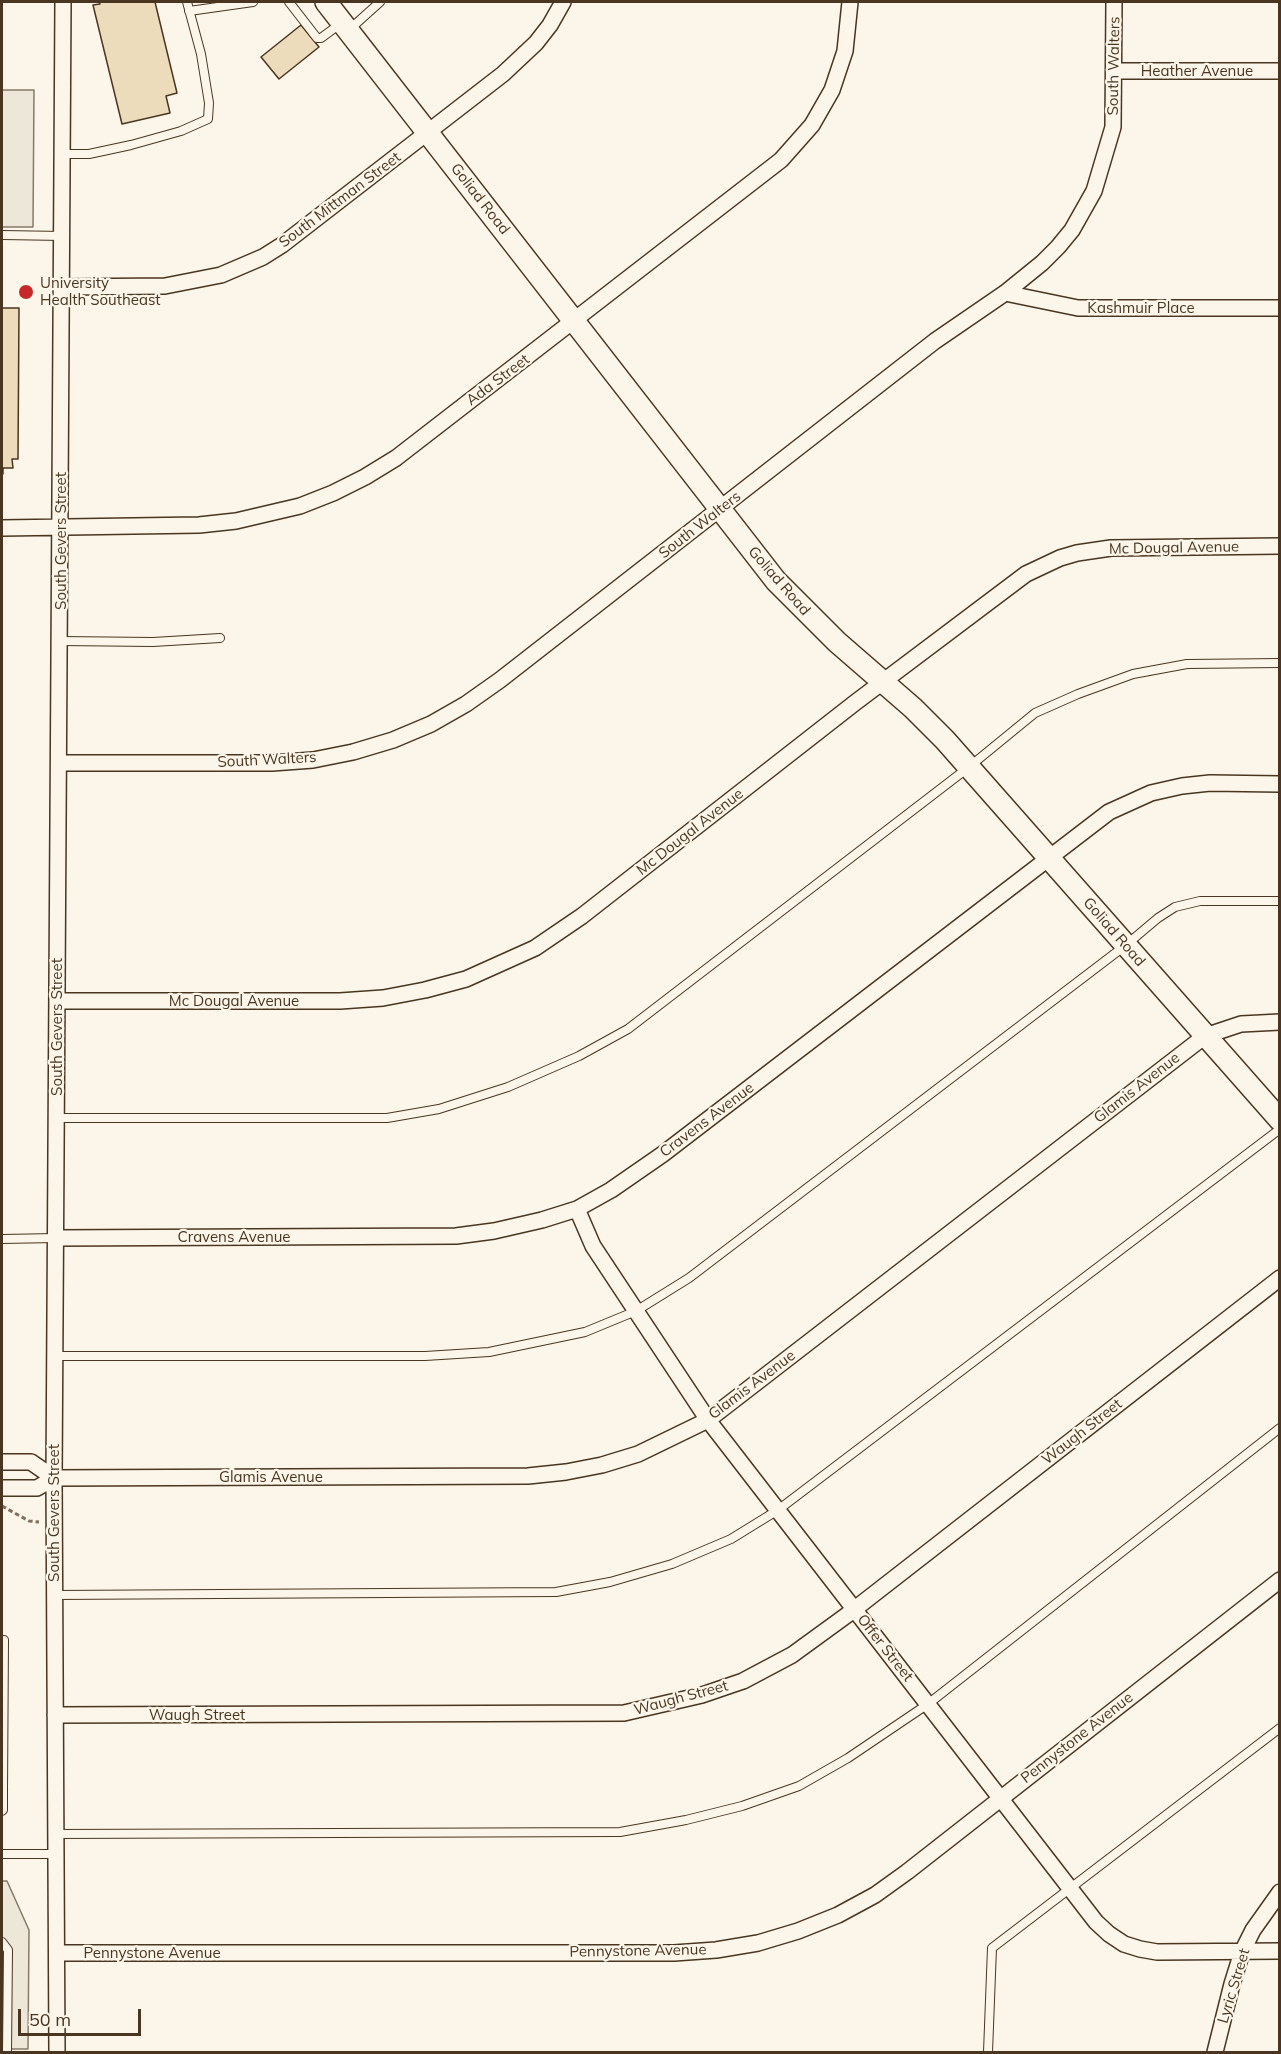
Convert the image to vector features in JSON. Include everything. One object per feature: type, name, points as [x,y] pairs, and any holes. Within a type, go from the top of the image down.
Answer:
[{"type":"main road","name":"Goliad Road","points":[[326,2],[776,581],[800,607],[913,708],[969,767],[1280,1120]]},
{"type":"street","name":"South Gevers Street","points":[[57,2052],[54,1478],[63,2]]},
{"type":"street","name":"South Mittman Street","points":[[62,287],[165,286],[199,281],[242,267],[282,245],[520,59],[550,25],[564,2]]},
{"type":"street","name":"Ada Street","points":[[2,528],[199,525],[236,521],[300,506],[333,494],[396,458],[781,160],[799,141],[823,108],[840,71],[848,31],[850,2]]},
{"type":"street","name":"South Walters","points":[[58,763],[272,763],[313,760],[393,740],[430,724],[466,704],[500,681],[935,341],[1005,293],[1058,247],[1072,230],[1089,201],[1107,152],[1113,127],[1114,2]]},
{"type":"street","name":"Heather Avenue","points":[[1114,71],[1280,71]]},
{"type":"street","name":"Kashmuir Place","points":[[1005,293],[1078,308],[1280,308]]},
{"type":"street","name":"Mc Dougal Avenue","points":[[57,1001],[340,1001],[383,998],[466,979],[535,948],[582,916],[1026,574],[1060,558],[1077,553],[1132,546],[1280,546]]},
{"type":"street","name":"Cravens Avenue","points":[[56,1238],[456,1236],[494,1231],[577,1209],[611,1190],[663,1154],[1109,812],[1151,793],[1182,786],[1210,783],[1280,784]]},
{"type":"street","name":"Glamis Avenue","points":[[54,1478],[528,1476],[603,1465],[638,1454],[708,1420],[1205,1036],[1241,1024],[1280,1022]]},
{"type":"street","name":"Offer Street","points":[[577,1209],[593,1246],[708,1420],[1096,1922],[1124,1944],[1157,1952],[1280,1952]]},
{"type":"street","name":"Waugh Street","points":[[55,1715],[624,1713],[702,1695],[743,1681],[792,1655],[855,1608],[1280,1278]]},
{"type":"street","points":[[2,1462],[31,1462],[54,1478],[37,1488],[2,1488]]},
{"type":"street","name":"Pennystone Avenue","points":[[57,1953],[674,1953],[716,1950],[798,1931],[838,1915],[875,1895],[907,1872],[1280,1580]]},
{"type":"street","name":"Lyric Street","points":[[1215,2052],[1242,1952],[1258,1921],[1280,1892]]},
{"type":"lane","points":[[63,154],[88,154],[131,145],[181,131],[208,119],[209,103],[201,54],[187,2]]},
{"type":"lane","points":[[189,11],[253,2]]},
{"type":"lane","points":[[289,2],[317,38],[345,26],[380,2]]},
{"type":"lane","points":[[2,235],[63,236]]},
{"type":"lane","points":[[60,641],[153,642],[220,638]]},
{"type":"lane","points":[[56,1118],[387,1118],[439,1109],[508,1087],[579,1056],[628,1029],[969,767],[1035,713],[1078,694],[1134,674],[1187,664],[1280,663]]},
{"type":"lane","points":[[55,1356],[425,1356],[489,1352],[585,1332],[636,1311],[689,1278],[1175,907],[1200,901],[1280,901]]},
{"type":"lane","points":[[54,1594],[556,1592],[610,1582],[672,1564],[731,1539],[778,1510],[1280,1129]]},
{"type":"lane","points":[[2,1239],[56,1238]]},
{"type":"lane","points":[[56,1834],[620,1832],[698,1818],[742,1806],[799,1786],[848,1758],[928,1704],[1280,1428]]},
{"type":"lane","points":[[2,1640],[4,1640],[2,1811]]},
{"type":"lane","points":[[988,2052],[992,1948],[1280,1728]]},
{"type":"lane","points":[[2,1854],[56,1854]]},
{"type":"lane","points":[[2,1943],[8,1950],[7,2052]]},
{"type":"path","points":[[2,1506],[29,1521],[39,1522]]},
{"type":"shaded area","points":[[2,90],[34,90],[33,227],[2,227]]},
{"type":"shaded area","points":[[2,1881],[7,1881],[29,1930],[28,2049],[2,2049]]},
{"type":"building","points":[[99,2],[155,2],[177,93],[166,96],[170,113],[122,124],[93,5],[100,4]]},
{"type":"building","points":[[301,25],[319,47],[279,79],[261,57]]},
{"type":"building","points":[[2,308],[19,308],[18,459],[12,459],[13,468],[3,468],[3,474],[2,474]]},
{"type":"place","name":"University Health Southeast","points":[[26,292]]}]
